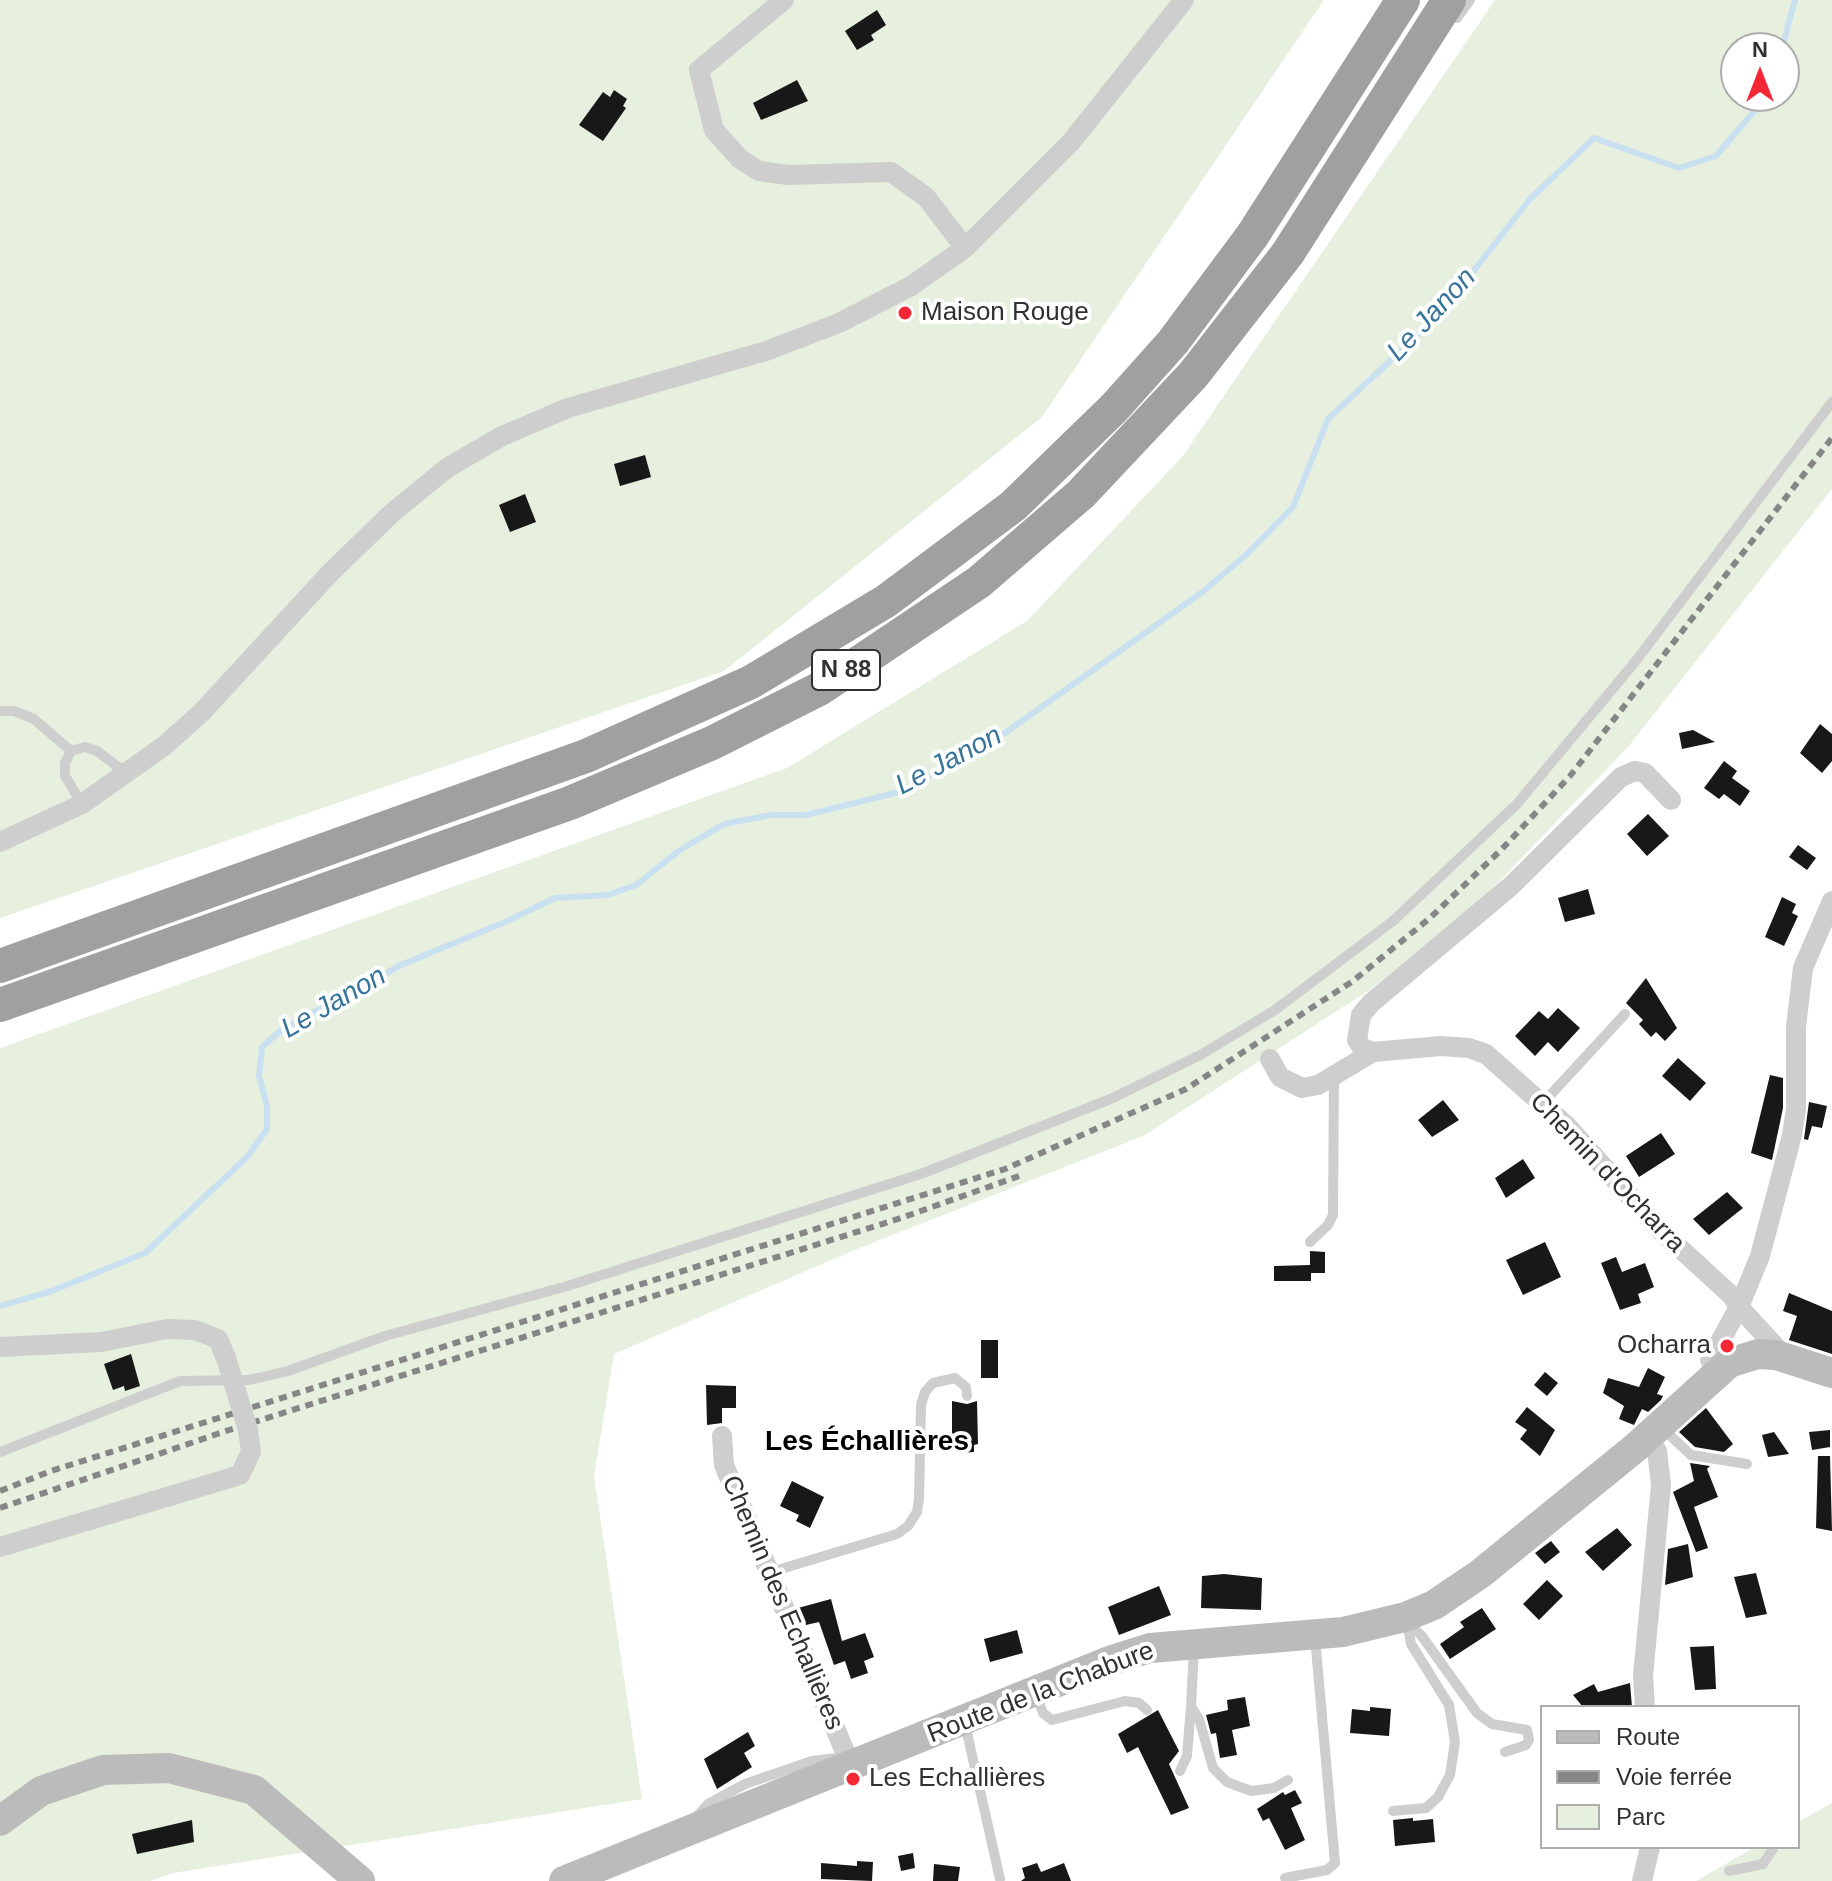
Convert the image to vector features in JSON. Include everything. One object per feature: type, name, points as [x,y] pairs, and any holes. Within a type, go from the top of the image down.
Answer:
[{"type":"highway","name":"N 88","points":[[0,966],[586,756],[751,682],[886,601],[1013,506],[1114,408],[1173,342],[1292,177],[1403,0]]},
{"type":"highway","name":"N 88","points":[[0,1005],[570,803],[712,743],[821,688],[979,582],[1081,494],[1193,375],[1288,253],[1448,15]]},
{"type":"main road","name":"Route de la Chabure","points":[[564,1881],[702,1826],[849,1762],[1150,1648],[1193,1642],[1315,1635],[1407,1622],[1480,1574],[1654,1431],[1716,1371],[1743,1357],[1776,1355],[1832,1373]]},
{"type":"main road","points":[[0,1821],[41,1791],[103,1770],[169,1768],[254,1790],[360,1881]]},
{"type":"street","points":[[784,0],[699,70],[714,130],[740,159],[759,171],[788,175],[891,172],[926,197],[965,248]]},
{"type":"street","points":[[0,842],[82,804],[127,775],[201,713],[331,572],[392,513],[447,468],[502,436],[568,408],[766,351],[839,323],[911,286],[965,248],[1071,142],[1184,0]]},
{"type":"street","points":[[1373,1052],[1362,1048],[1356,1026],[1371,1003],[1511,886],[1621,777],[1635,771],[1645,773],[1671,800]]},
{"type":"street","points":[[1716,1371],[1710,1360],[1739,1307],[1760,1256],[1792,1135],[1796,1109],[1796,1027],[1803,968],[1832,901]]},
{"type":"street","name":"Chemin d'Ocharra","points":[[1270,1059],[1280,1077],[1302,1088],[1334,1077],[1373,1052],[1441,1046],[1469,1048],[1486,1054],[1585,1144],[1660,1230],[1732,1296],[1775,1346],[1776,1355]]},
{"type":"street","points":[[0,1347],[101,1342],[167,1329],[195,1330],[218,1339],[248,1430],[251,1452],[240,1475],[0,1547]]},
{"type":"street","points":[[1645,1705],[1643,1676],[1661,1485],[1654,1431]]},
{"type":"street","name":"Chemin des Echallières","points":[[722,1436],[724,1465],[849,1762]]},
{"type":"street","points":[[1642,1881],[1650,1849]]},
{"type":"lane","points":[[1448,15],[1470,0]]},
{"type":"lane","points":[[1328,194],[1429,56]]},
{"type":"lane","points":[[0,1452],[180,1381],[249,1380],[288,1371],[385,1336],[564,1287],[921,1174],[1113,1098],[1202,1054],[1275,1010],[1393,921],[1516,805],[1635,662],[1832,402]]},
{"type":"lane","points":[[0,711],[14,711],[34,719],[71,751]]},
{"type":"lane","points":[[82,804],[65,776],[65,763],[71,751],[85,747],[97,751],[127,775]]},
{"type":"lane","points":[[1542,1104],[1625,1014]]},
{"type":"lane","points":[[1310,1242],[1328,1225],[1333,1215],[1334,1077]]},
{"type":"lane","points":[[771,1572],[897,1534],[908,1526],[917,1512],[919,1499],[921,1405],[925,1392],[933,1383],[955,1378],[966,1387],[967,1396]]},
{"type":"lane","points":[[1654,1431],[1691,1455],[1747,1464]]},
{"type":"lane","points":[[1407,1622],[1418,1632],[1477,1713],[1492,1724],[1527,1730],[1529,1740],[1526,1745],[1505,1752]]},
{"type":"lane","points":[[1393,1811],[1431,1805],[1450,1775],[1455,1742],[1449,1705],[1411,1644],[1407,1622]]},
{"type":"lane","points":[[1285,1878],[1327,1870],[1335,1863],[1315,1635]]},
{"type":"lane","points":[[1180,1771],[1187,1756],[1193,1642]]},
{"type":"lane","points":[[1034,1691],[1043,1713],[1052,1720],[1125,1701],[1139,1703],[1147,1710]]},
{"type":"lane","points":[[1191,1706],[1199,1719],[1213,1768],[1227,1782],[1262,1791],[1288,1780]]},
{"type":"lane","points":[[963,1719],[1000,1879]]},
{"type":"lane","points":[[1729,1871],[1763,1864],[1773,1849]]},
{"type":"green space","points":[[0,0],[1324,0],[1042,417],[724,671],[0,918]]},
{"type":"green space","points":[[1495,0],[1832,0],[1832,489],[1628,747],[1487,894],[1371,989],[1143,1136],[852,1251],[614,1354],[594,1476],[642,1799],[173,1873],[150,1881],[0,1881],[0,1048],[787,768],[1027,621],[1182,457]]},
{"type":"green space","points":[[1832,1803],[1832,1881],[1696,1881],[1752,1849],[1800,1849],[1800,1821]]},
{"type":"building","points":[[877,10],[886,25],[871,35],[874,40],[857,50],[845,31]]},
{"type":"building","points":[[797,80],[808,101],[761,120],[753,103]]},
{"type":"building","points":[[614,90],[627,99],[623,106],[626,108],[603,141],[579,125],[603,92],[610,97]]},
{"type":"building","points":[[645,455],[651,477],[620,486],[614,464]]},
{"type":"building","points":[[525,494],[536,522],[510,532],[499,505]]},
{"type":"building","points":[[1820,724],[1832,734],[1832,761],[1822,773],[1800,753]]},
{"type":"building","points":[[1693,730],[1715,742],[1682,749],[1679,733]]},
{"type":"building","points":[[1724,761],[1737,771],[1732,778],[1750,791],[1740,806],[1724,794],[1719,799],[1704,788]]},
{"type":"building","points":[[1648,814],[1669,836],[1647,856],[1627,834]]},
{"type":"building","points":[[1798,845],[1816,858],[1807,870],[1789,857]]},
{"type":"building","points":[[1588,889],[1595,914],[1565,922],[1558,898]]},
{"type":"building","points":[[1782,897],[1796,904],[1792,913],[1798,916],[1784,946],[1765,937]]},
{"type":"building","points":[[1646,978],[1677,1028],[1665,1041],[1656,1032],[1651,1037],[1639,1024],[1643,1020],[1626,1003]]},
{"type":"building","points":[[1558,1008],[1580,1028],[1558,1052],[1548,1042],[1535,1056],[1515,1036],[1539,1011],[1548,1019]]},
{"type":"building","points":[[1678,1058],[1706,1083],[1690,1101],[1662,1076]]},
{"type":"building","points":[[1770,1075],[1783,1078],[1783,1108],[1772,1160],[1751,1153]]},
{"type":"building","points":[[1443,1100],[1459,1120],[1432,1137],[1418,1120]]},
{"type":"building","points":[[1809,1102],[1827,1106],[1822,1128],[1812,1126],[1808,1140],[1804,1139]]},
{"type":"building","points":[[1661,1133],[1675,1154],[1639,1177],[1626,1156]]},
{"type":"building","points":[[1523,1159],[1535,1178],[1506,1198],[1495,1178]]},
{"type":"building","points":[[1727,1192],[1743,1208],[1709,1235],[1693,1219]]},
{"type":"building","points":[[1545,1242],[1561,1277],[1523,1295],[1506,1260]]},
{"type":"building","points":[[1310,1251],[1325,1252],[1325,1273],[1311,1273],[1311,1281],[1274,1281],[1274,1266],[1310,1265]]},
{"type":"building","points":[[1616,1257],[1622,1272],[1645,1263],[1654,1287],[1638,1294],[1641,1303],[1620,1310],[1601,1263]]},
{"type":"building","points":[[1789,1293],[1832,1311],[1832,1354],[1789,1340],[1797,1316],[1783,1311]]},
{"type":"building","points":[[981,1340],[998,1340],[998,1378],[981,1378]]},
{"type":"building","points":[[131,1354],[140,1386],[125,1391],[124,1386],[113,1390],[104,1364]]},
{"type":"building","points":[[1648,1368],[1665,1377],[1657,1394],[1663,1396],[1648,1412],[1642,1409],[1634,1425],[1619,1419],[1624,1406],[1603,1393],[1608,1378],[1639,1387]]},
{"type":"building","points":[[1545,1372],[1558,1383],[1547,1396],[1534,1385]]},
{"type":"building","points":[[706,1385],[736,1386],[736,1408],[722,1408],[722,1423],[707,1425]]},
{"type":"building","points":[[952,1401],[967,1404],[977,1401],[978,1444],[974,1445],[974,1452],[957,1453],[956,1446],[952,1446]]},
{"type":"building","points":[[1527,1407],[1555,1430],[1540,1456],[1520,1439],[1527,1430],[1515,1422]]},
{"type":"building","points":[[1706,1408],[1733,1444],[1724,1452],[1695,1447],[1679,1432]]},
{"type":"building","points":[[1830,1430],[1830,1447],[1812,1450],[1809,1432]]},
{"type":"building","points":[[1774,1432],[1789,1454],[1768,1457],[1762,1435]]},
{"type":"building","points":[[1818,1456],[1830,1456],[1832,1531],[1816,1528]]},
{"type":"building","points":[[1690,1463],[1710,1466],[1707,1469],[1718,1497],[1694,1507],[1708,1548],[1696,1552],[1673,1492],[1694,1481]]},
{"type":"building","points":[[792,1481],[824,1497],[810,1528],[796,1521],[799,1515],[780,1506]]},
{"type":"building","points":[[1617,1528],[1632,1545],[1603,1571],[1585,1552]]},
{"type":"building","points":[[1551,1541],[1560,1552],[1545,1564],[1535,1553]]},
{"type":"building","points":[[1688,1544],[1693,1577],[1665,1585],[1668,1549]]},
{"type":"building","points":[[1756,1573],[1767,1614],[1746,1618],[1734,1577]]},
{"type":"building","points":[[1224,1574],[1262,1578],[1261,1610],[1201,1608],[1202,1576]]},
{"type":"building","points":[[1547,1580],[1563,1596],[1539,1620],[1523,1604]]},
{"type":"building","points":[[1159,1586],[1171,1615],[1119,1635],[1108,1607]]},
{"type":"building","points":[[831,1599],[842,1641],[865,1633],[874,1657],[864,1661],[868,1673],[851,1679],[845,1661],[834,1665],[819,1622],[806,1625],[798,1608]]},
{"type":"building","points":[[1482,1608],[1496,1629],[1450,1659],[1440,1644],[1464,1627],[1460,1622]]},
{"type":"building","points":[[1017,1630],[1023,1653],[990,1662],[984,1639]]},
{"type":"building","points":[[1714,1646],[1716,1689],[1695,1690],[1690,1647]]},
{"type":"building","points":[[1630,1683],[1632,1705],[1581,1705],[1573,1695],[1594,1684],[1598,1692]]},
{"type":"building","points":[[1245,1697],[1250,1726],[1232,1730],[1237,1755],[1220,1758],[1216,1733],[1211,1734],[1206,1715],[1228,1710],[1227,1700]]},
{"type":"building","points":[[1370,1707],[1391,1709],[1389,1736],[1350,1733],[1352,1709],[1370,1711]]},
{"type":"building","points":[[1158,1710],[1179,1751],[1169,1764],[1189,1808],[1171,1815],[1138,1747],[1127,1753],[1118,1734]]},
{"type":"building","points":[[748,1732],[755,1746],[744,1753],[752,1767],[717,1789],[704,1759]]},
{"type":"building","points":[[1295,1790],[1302,1803],[1291,1808],[1305,1840],[1285,1850],[1269,1818],[1263,1821],[1257,1809],[1283,1792],[1285,1795]]},
{"type":"building","points":[[1413,1818],[1413,1821],[1433,1819],[1435,1842],[1395,1846],[1393,1820]]},
{"type":"building","points":[[192,1820],[194,1842],[137,1854],[132,1834]]},
{"type":"building","points":[[913,1853],[915,1868],[901,1871],[898,1856]]},
{"type":"building","points":[[857,1861],[873,1862],[872,1881],[821,1879],[821,1863],[857,1866]]},
{"type":"building","points":[[1037,1863],[1041,1872],[1064,1863],[1071,1881],[1021,1881],[1025,1878],[1022,1868]]},
{"type":"building","points":[[934,1864],[960,1867],[958,1881],[933,1881]]},
{"type":"waterway","name":"Le Janon","points":[[1786,32],[1795,0]]},
{"type":"waterway","name":"Le Janon","points":[[0,1306],[52,1291],[145,1253],[247,1157],[267,1129],[267,1106],[259,1076],[262,1047],[280,1031],[403,964],[555,898],[608,895],[636,885],[680,850],[724,824],[771,815],[806,815],[899,792],[1005,733],[1201,593],[1247,554],[1293,507],[1328,419],[1440,314],[1529,200],[1594,138],[1679,168],[1716,156],[1753,112]]},
{"type":"railway","points":[[0,1491],[51,1471],[1005,1169],[1186,1089],[1353,981],[1430,918],[1502,849],[1570,776],[1832,438]]},
{"type":"railway","points":[[0,1508],[229,1430],[901,1218],[1019,1176]]},
{"type":"place","name":"Maison Rouge","points":[[905,313]]},
{"type":"place","name":"Ocharra","points":[[1727,1346]]},
{"type":"place","name":"Les Echallières","points":[[853,1779]]},
{"type":"district","name":"Les Échallières","points":[[867,1442]]}]
